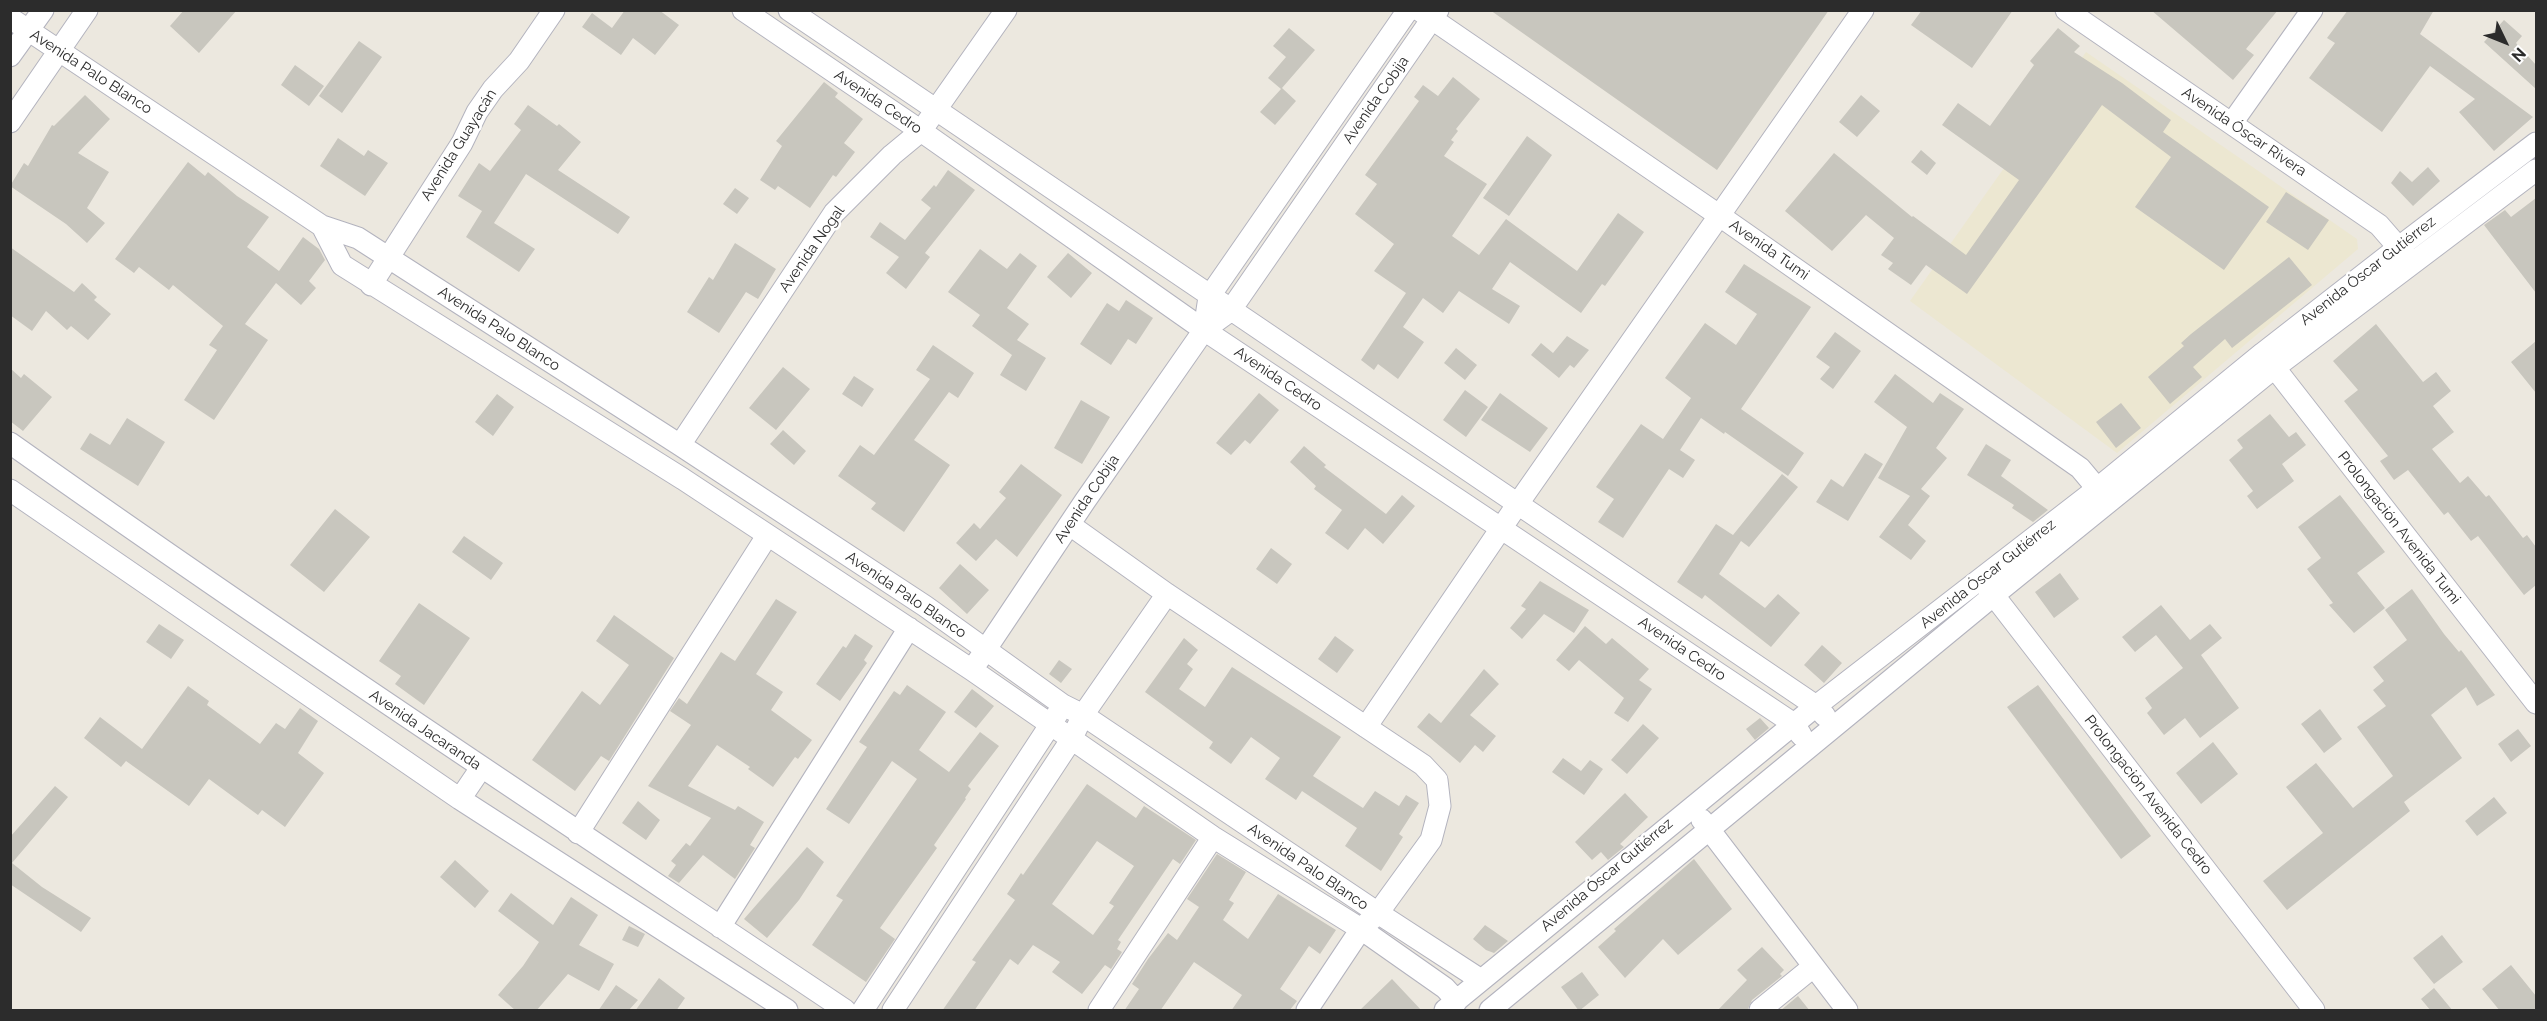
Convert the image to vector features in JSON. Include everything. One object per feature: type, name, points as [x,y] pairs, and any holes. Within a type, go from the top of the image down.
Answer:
[{"type":"street","points":[[10,56],[43,10]]},
{"type":"street","points":[[10,122],[87,10]]},
{"type":"street","name":"Avenida Guayacán","points":[[371,285],[462,143],[493,89],[519,61],[554,10]]},
{"type":"street","name":"Avenida Cedro","points":[[743,10],[921,131],[1204,330],[1794,724],[1810,748]]},
{"type":"street","name":"Avenida Cedro","points":[[789,10],[1209,297],[1816,706],[1835,728]]},
{"type":"street","name":"Avenida Nogal","points":[[680,445],[834,213],[892,155],[921,131],[1006,10]]},
{"type":"street","name":"Avenida Cobija","points":[[1204,330],[1209,297],[1408,10]]},
{"type":"street","points":[[1366,727],[1517,505],[1863,10]]},
{"type":"street","name":"Avenida Óscar Rivera","points":[[2066,10],[2379,225],[2412,264]]},
{"type":"street","points":[[2232,123],[2312,10]]},
{"type":"street","name":"Avenida Cobija","points":[[972,670],[1204,330],[1230,311],[1430,13]]},
{"type":"street","name":"Avenida Tumi","points":[[1430,13],[2080,468],[2103,495]]},
{"type":"street","name":"Avenida Palo Blanco","points":[[10,18],[322,226],[358,238],[680,445],[925,606],[1063,705],[1083,715],[1378,914],[1481,980]]},
{"type":"street","name":"Avenida Óscar Gutiérrez","points":[[1451,1006],[1691,806],[1816,706],[1988,587],[2268,360],[2399,247],[2536,143]]},
{"type":"street","name":"Avenida Óscar Gutiérrez","points":[[2268,360],[2412,264],[2536,170]]},
{"type":"street","name":"Avenida Palo Blanco","points":[[322,226],[342,266],[683,479],[972,670],[1213,837],[1361,929],[1445,988],[1451,1006]]},
{"type":"street","name":"Prolongación Avenida Tumi","points":[[2268,360],[2536,703]]},
{"type":"street","name":"Avenida Jacaranda","points":[[10,443],[153,544],[481,768],[845,1011]]},
{"type":"street","points":[[10,490],[460,799],[787,1011]]},
{"type":"street","points":[[1070,525],[1167,594],[1424,765],[1437,780],[1440,806],[1431,840],[1378,914],[1361,929],[1307,1011]]},
{"type":"street","points":[[578,833],[767,536]]},
{"type":"street","name":"Avenida Óscar Gutiérrez","points":[[1490,1011],[1835,728],[1988,587]]},
{"type":"street","name":"Prolongación Avenida Cedro","points":[[1988,587],[2314,1011]]},
{"type":"street","points":[[893,1011],[1071,740],[1083,715],[1167,594]]},
{"type":"street","points":[[720,927],[909,628]]},
{"type":"street","points":[[863,1011],[1063,705]]},
{"type":"street","points":[[460,799],[481,768]]},
{"type":"street","points":[[1691,806],[1847,1011]]},
{"type":"street","points":[[1099,1011],[1213,837]]},
{"type":"street","points":[[1760,1011],[1813,967]]},
{"type":"shaded area","points":[[2086,52],[2357,239],[2358,249],[2117,453],[1910,301]]},
{"type":"building","points":[[184,10],[237,10],[199,53],[170,26]]},
{"type":"building","points":[[625,10],[659,10],[679,25],[655,55],[633,38],[621,55],[582,27],[592,13],[612,28]]},
{"type":"building","points":[[1490,10],[1829,10],[1717,170]]},
{"type":"building","points":[[1922,10],[2013,10],[1972,68],[1911,25]]},
{"type":"building","points":[[2151,10],[2278,10],[2246,49],[2254,55],[2233,80]]},
{"type":"building","points":[[2348,10],[2434,10],[2420,34],[2533,117],[2494,151],[2459,112],[2475,99],[2430,66],[2382,132],[2309,78],[2335,43],[2327,38]]},
{"type":"building","points":[[2504,20],[2522,36],[2516,43],[2536,65],[2536,89],[2484,42]]},
{"type":"building","points":[[1289,28],[1315,50],[1282,88],[1296,101],[1275,125],[1260,112],[1281,89],[1268,78],[1286,57],[1273,46]]},
{"type":"building","points":[[2058,28],[2080,46],[2074,52],[2122,83],[2171,120],[2163,132],[2269,207],[2224,270],[2135,207],[2171,157],[2102,105],[1967,294],[1926,265],[1911,285],[1888,269],[1893,263],[1881,255],[1894,238],[1866,215],[1832,251],[1785,211],[1834,153],[1912,217],[1966,255],[2019,180],[1942,125],[1958,103],[1990,126],[2034,65],[2030,61]]},
{"type":"building","points":[[359,41],[382,57],[342,113],[319,96]]},
{"type":"building","points":[[295,65],[324,86],[309,106],[281,85]]},
{"type":"building","points":[[1453,77],[1480,99],[1456,129],[1458,131],[1451,140],[1454,142],[1444,156],[1487,184],[1452,236],[1479,255],[1506,219],[1577,271],[1618,213],[1644,232],[1605,286],[1602,284],[1581,313],[1510,262],[1492,289],[1520,306],[1509,324],[1459,291],[1443,313],[1423,298],[1403,327],[1424,342],[1398,379],[1378,364],[1374,370],[1361,360],[1406,293],[1374,271],[1394,244],[1355,214],[1377,184],[1365,175],[1419,101],[1414,97],[1423,85],[1438,96]]},
{"type":"building","points":[[824,82],[838,93],[835,97],[863,119],[844,143],[855,152],[836,177],[833,175],[810,208],[778,186],[775,190],[760,180],[782,146],[776,141]]},
{"type":"building","points":[[85,95],[110,119],[78,153],[109,172],[87,208],[105,223],[87,243],[66,224],[10,186],[24,163],[28,166],[52,125],[54,126]]},
{"type":"building","points":[[1861,95],[1880,111],[1857,137],[1839,122]]},
{"type":"building","points":[[528,105],[557,126],[559,124],[581,142],[558,170],[630,217],[618,234],[526,174],[494,223],[535,249],[519,272],[466,237],[482,211],[458,196],[479,163],[490,171],[521,130],[514,124]]},
{"type":"building","points":[[1527,136],[1552,155],[1509,216],[1483,198]]},
{"type":"building","points":[[338,138],[364,156],[368,150],[388,163],[365,196],[320,166]]},
{"type":"building","points":[[1921,150],[1936,163],[1927,175],[1911,162]]},
{"type":"building","points":[[188,162],[205,176],[208,172],[237,196],[269,217],[247,247],[279,271],[303,237],[319,249],[325,260],[309,281],[316,288],[301,305],[276,283],[245,324],[268,340],[214,420],[184,400],[217,350],[209,345],[223,326],[173,285],[169,290],[139,267],[134,273],[115,259]]},
{"type":"building","points":[[2428,167],[2440,181],[2413,206],[2391,183],[2400,171],[2412,182]]},
{"type":"building","points":[[948,170],[975,190],[925,253],[930,257],[906,289],[886,273],[899,257],[870,237],[880,222],[905,240],[931,208],[921,200],[934,185],[936,187]]},
{"type":"building","points":[[735,188],[749,198],[737,214],[723,204]]},
{"type":"building","points":[[2286,192],[2329,220],[2308,250],[2266,222]]},
{"type":"building","points":[[2536,198],[2536,293],[2484,225],[2505,210],[2511,217]]},
{"type":"building","points":[[735,243],[776,269],[758,299],[746,292],[719,333],[687,312],[709,277],[713,280]]},
{"type":"building","points":[[10,247],[74,292],[82,283],[97,297],[94,300],[111,314],[88,340],[71,326],[67,330],[46,311],[32,331],[10,315]]},
{"type":"building","points":[[980,249],[1007,269],[1020,253],[1037,266],[1007,308],[1029,324],[1017,340],[1046,358],[1026,391],[1000,375],[1012,355],[972,326],[980,315],[948,292]]},
{"type":"building","points":[[1068,253],[1092,273],[1071,298],[1047,277]]},
{"type":"building","points":[[2289,257],[2312,285],[2232,348],[2225,339],[2193,367],[2202,377],[2170,404],[2148,377],[2184,346],[2181,343],[2191,334]]},
{"type":"building","points":[[1744,264],[1811,307],[1741,409],[1804,453],[1788,476],[1701,418],[1680,450],[1695,460],[1683,478],[1669,469],[1623,538],[1598,522],[1614,499],[1596,487],[1641,424],[1663,439],[1691,398],[1665,378],[1705,323],[1736,345],[1757,314],[1725,292]]},
{"type":"building","points":[[1126,300],[1153,318],[1136,344],[1128,339],[1111,365],[1080,344],[1107,303],[1119,311]]},
{"type":"building","points":[[2376,324],[2423,382],[2436,372],[2451,391],[2433,406],[2454,432],[2432,449],[2460,483],[2468,476],[2486,497],[2489,495],[2523,538],[2527,535],[2536,547],[2536,585],[2524,595],[2478,536],[2471,541],[2448,512],[2444,515],[2408,470],[2394,480],[2380,461],[2388,456],[2344,401],[2358,390],[2333,361]]},
{"type":"building","points":[[1835,332],[1861,351],[1833,389],[1820,379],[1830,367],[1816,357]]},
{"type":"building","points":[[1567,336],[1589,350],[1574,368],[1570,365],[1559,378],[1531,355],[1541,343],[1553,353]]},
{"type":"building","points":[[2536,341],[2536,393],[2511,362]]},
{"type":"building","points":[[933,345],[974,373],[958,398],[949,392],[914,440],[950,465],[904,532],[871,509],[876,503],[838,476],[860,445],[874,455],[930,379],[916,370]]},
{"type":"building","points":[[1456,348],[1477,365],[1465,380],[1444,363]]},
{"type":"building","points":[[783,367],[810,389],[776,430],[749,408]]},
{"type":"building","points":[[10,368],[21,378],[24,374],[52,397],[23,431],[10,421]]},
{"type":"building","points":[[1895,374],[1933,403],[1940,393],[1964,409],[1936,448],[1947,458],[1921,489],[1930,496],[1908,525],[1926,541],[1911,560],[1879,537],[1910,496],[1878,478],[1907,427],[1874,402]]},
{"type":"building","points":[[854,376],[874,389],[862,407],[842,394]]},
{"type":"building","points":[[1465,390],[1488,407],[1466,437],[1443,420]]},
{"type":"building","points":[[1259,393],[1279,410],[1250,444],[1245,440],[1231,455],[1216,443]]},
{"type":"building","points":[[1500,393],[1548,428],[1530,452],[1481,420]]},
{"type":"building","points":[[497,394],[514,407],[493,436],[475,422]]},
{"type":"building","points":[[1081,400],[1110,417],[1082,464],[1054,448]]},
{"type":"building","points":[[2121,403],[2141,428],[2116,448],[2096,422]]},
{"type":"building","points":[[2270,414],[2289,437],[2296,432],[2306,445],[2282,464],[2294,481],[2257,509],[2247,496],[2253,491],[2229,460],[2243,448],[2237,440]]},
{"type":"building","points":[[127,418],[165,442],[138,486],[80,449],[90,433],[110,445]]},
{"type":"building","points":[[783,430],[806,451],[794,465],[770,444]]},
{"type":"building","points":[[1986,444],[2011,460],[2001,476],[2048,510],[2033,522],[2012,508],[2014,505],[1967,475]]},
{"type":"building","points":[[1304,446],[1326,465],[1324,467],[1386,514],[1402,495],[1415,506],[1383,544],[1365,528],[1348,550],[1325,533],[1342,510],[1314,489],[1316,486],[1290,462]]},
{"type":"building","points":[[1865,453],[1883,464],[1848,521],[1816,502],[1831,479],[1843,487]]},
{"type":"building","points":[[1021,464],[1062,495],[1017,557],[996,539],[976,561],[956,543],[974,523],[980,529],[1006,498],[999,492]]},
{"type":"building","points":[[1782,474],[1798,487],[1749,547],[1741,541],[1719,574],[1765,608],[1778,594],[1800,613],[1771,647],[1705,595],[1702,599],[1677,582],[1716,524],[1733,535]]},
{"type":"building","points":[[2340,495],[2385,552],[2357,573],[2385,608],[2354,633],[2329,605],[2333,603],[2307,569],[2321,558],[2298,527]]},
{"type":"building","points":[[335,509],[370,537],[324,592],[290,565]]},
{"type":"building","points":[[464,536],[503,563],[491,580],[452,552]]},
{"type":"building","points":[[1271,548],[1292,564],[1277,584],[1256,569]]},
{"type":"building","points":[[960,564],[989,590],[967,614],[939,588]]},
{"type":"building","points":[[2060,573],[2079,599],[2054,618],[2035,592]]},
{"type":"building","points":[[1540,581],[1589,610],[1574,633],[1544,614],[1522,639],[1510,628],[1526,609],[1521,606]]},
{"type":"building","points":[[2412,589],[2444,634],[2459,652],[2461,650],[2495,695],[2477,706],[2466,687],[2431,715],[2462,758],[2404,802],[2410,811],[2287,910],[2263,881],[2323,833],[2286,787],[2316,763],[2353,808],[2393,776],[2357,727],[2386,706],[2373,690],[2384,681],[2373,667],[2407,640],[2385,610]]},
{"type":"building","points":[[776,599],[797,612],[756,674],[783,692],[771,710],[812,740],[798,759],[795,757],[773,787],[748,769],[750,767],[717,745],[688,786],[735,810],[738,806],[764,822],[750,845],[755,848],[735,879],[703,855],[679,883],[668,876],[676,865],[671,861],[686,843],[690,846],[711,818],[648,786],[691,725],[670,711],[679,698],[687,704],[721,652],[735,661]]},
{"type":"building","points":[[419,603],[470,638],[424,705],[395,684],[401,676],[379,661]]},
{"type":"building","points":[[2161,605],[2190,640],[2210,624],[2222,638],[2201,655],[2239,708],[2200,738],[2185,718],[2164,735],[2147,713],[2152,708],[2145,698],[2183,668],[2156,635],[2135,652],[2122,637]]},
{"type":"building","points":[[614,615],[674,658],[609,761],[601,756],[575,791],[532,760],[582,691],[600,705],[629,665],[596,641]]},
{"type":"building","points":[[159,624],[184,640],[171,659],[146,642]]},
{"type":"building","points":[[1585,626],[1606,644],[1612,638],[1649,669],[1639,680],[1652,689],[1628,722],[1614,713],[1624,698],[1579,660],[1569,671],[1556,660]]},
{"type":"building","points":[[855,634],[873,646],[864,660],[867,663],[840,701],[816,684],[843,646],[846,648]]},
{"type":"building","points":[[1335,636],[1354,650],[1337,673],[1318,659]]},
{"type":"building","points":[[1184,638],[1198,650],[1187,664],[1193,669],[1179,689],[1205,707],[1232,667],[1341,737],[1313,776],[1363,808],[1375,791],[1399,806],[1406,795],[1419,803],[1399,834],[1403,837],[1381,871],[1345,846],[1357,828],[1302,791],[1296,800],[1265,779],[1280,758],[1251,737],[1231,764],[1209,748],[1213,742],[1145,692]]},
{"type":"building","points":[[1822,645],[1842,663],[1824,683],[1804,665]]},
{"type":"building","points":[[1059,660],[1072,669],[1061,683],[1049,674]]},
{"type":"building","points":[[1484,669],[1499,684],[1470,715],[1496,736],[1483,752],[1475,745],[1460,763],[1417,727],[1429,713],[1441,723]]},
{"type":"building","points":[[907,685],[946,712],[919,750],[949,772],[980,732],[999,746],[968,786],[971,789],[966,799],[934,845],[937,848],[880,928],[895,939],[866,982],[812,945],[843,900],[836,896],[917,779],[892,761],[849,824],[826,809],[867,747],[859,742],[894,691],[900,695]]},
{"type":"building","points":[[2038,685],[2151,836],[2121,859],[2007,707]]},
{"type":"building","points":[[188,686],[209,701],[207,705],[260,744],[276,723],[285,729],[300,708],[318,721],[298,753],[324,773],[285,827],[262,810],[258,815],[209,779],[189,806],[126,761],[121,767],[84,738],[100,717],[142,749]]},
{"type":"building","points":[[972,689],[994,706],[976,728],[954,712]]},
{"type":"building","points":[[2320,709],[2342,739],[2324,753],[2301,724]]},
{"type":"building","points":[[1760,718],[1769,728],[1755,740],[1746,729]]},
{"type":"building","points":[[1643,724],[1659,738],[1627,774],[1611,760]]},
{"type":"building","points":[[2518,729],[2531,746],[2511,762],[2498,744]]},
{"type":"building","points":[[2213,742],[2238,774],[2201,804],[2176,773]]},
{"type":"building","points":[[1563,758],[1581,771],[1590,760],[1603,769],[1584,795],[1552,772]]},
{"type":"building","points":[[1087,784],[1136,818],[1144,806],[1196,840],[1180,864],[1173,859],[1118,940],[1121,942],[1117,949],[1122,952],[1111,969],[1105,965],[1082,994],[1052,972],[1060,962],[1033,945],[1018,965],[1010,959],[974,1011],[942,1011],[976,962],[972,960],[1015,900],[1007,894],[1021,873],[1023,875]],"holes":[[[1097,841],[1134,866],[1109,903],[1114,906],[1093,935],[1052,904]]]},
{"type":"building","points":[[55,786],[68,797],[12,863],[42,887],[91,918],[81,932],[10,884],[10,837]]},
{"type":"building","points":[[1625,793],[1648,817],[1620,844],[1624,847],[1608,860],[1601,852],[1592,860],[1575,842]]},
{"type":"building","points":[[2494,797],[2507,813],[2477,836],[2465,821]]},
{"type":"building","points":[[638,801],[660,820],[646,840],[622,823]]},
{"type":"building","points":[[807,847],[824,862],[799,900],[767,938],[744,919]]},
{"type":"building","points":[[1217,854],[1246,872],[1229,900],[1234,903],[1223,920],[1248,939],[1278,894],[1336,930],[1320,954],[1309,946],[1280,989],[1297,1001],[1289,1011],[1231,1011],[1242,995],[1194,962],[1160,1011],[1124,1011],[1139,989],[1132,984],[1148,959],[1168,933],[1177,940],[1199,907],[1187,899]]},
{"type":"building","points":[[1694,859],[1732,909],[1678,955],[1663,939],[1625,978],[1598,947],[1616,931],[1614,929]]},
{"type":"building","points":[[455,860],[489,891],[475,908],[440,877]]},
{"type":"building","points":[[511,893],[553,925],[571,897],[598,915],[579,945],[614,964],[599,991],[568,974],[536,1011],[516,1011],[498,995],[523,966],[539,942],[498,911]]},
{"type":"building","points":[[1485,925],[1508,941],[1494,953],[1486,950],[1473,939]]},
{"type":"building","points":[[629,926],[645,934],[638,947],[622,940]]},
{"type":"building","points":[[2442,935],[2463,962],[2434,984],[2413,958]]},
{"type":"building","points":[[1762,947],[1784,970],[1780,974],[1782,976],[1752,1000],[1747,1011],[1717,1011],[1747,980],[1737,970]]},
{"type":"building","points":[[2511,965],[2536,996],[2536,1011],[2500,1011],[2482,989]]},
{"type":"building","points":[[1582,972],[1599,995],[1579,1011],[1561,987]]},
{"type":"building","points":[[659,978],[685,998],[676,1011],[635,1011]]},
{"type":"building","points":[[1392,979],[1422,1011],[1359,1011]]},
{"type":"building","points":[[616,985],[638,1000],[628,1011],[598,1011]]},
{"type":"building","points":[[2434,988],[2453,1011],[2431,1011],[2421,999]]},
{"type":"building","points":[[1798,996],[1810,1011],[1780,1011]]}]
